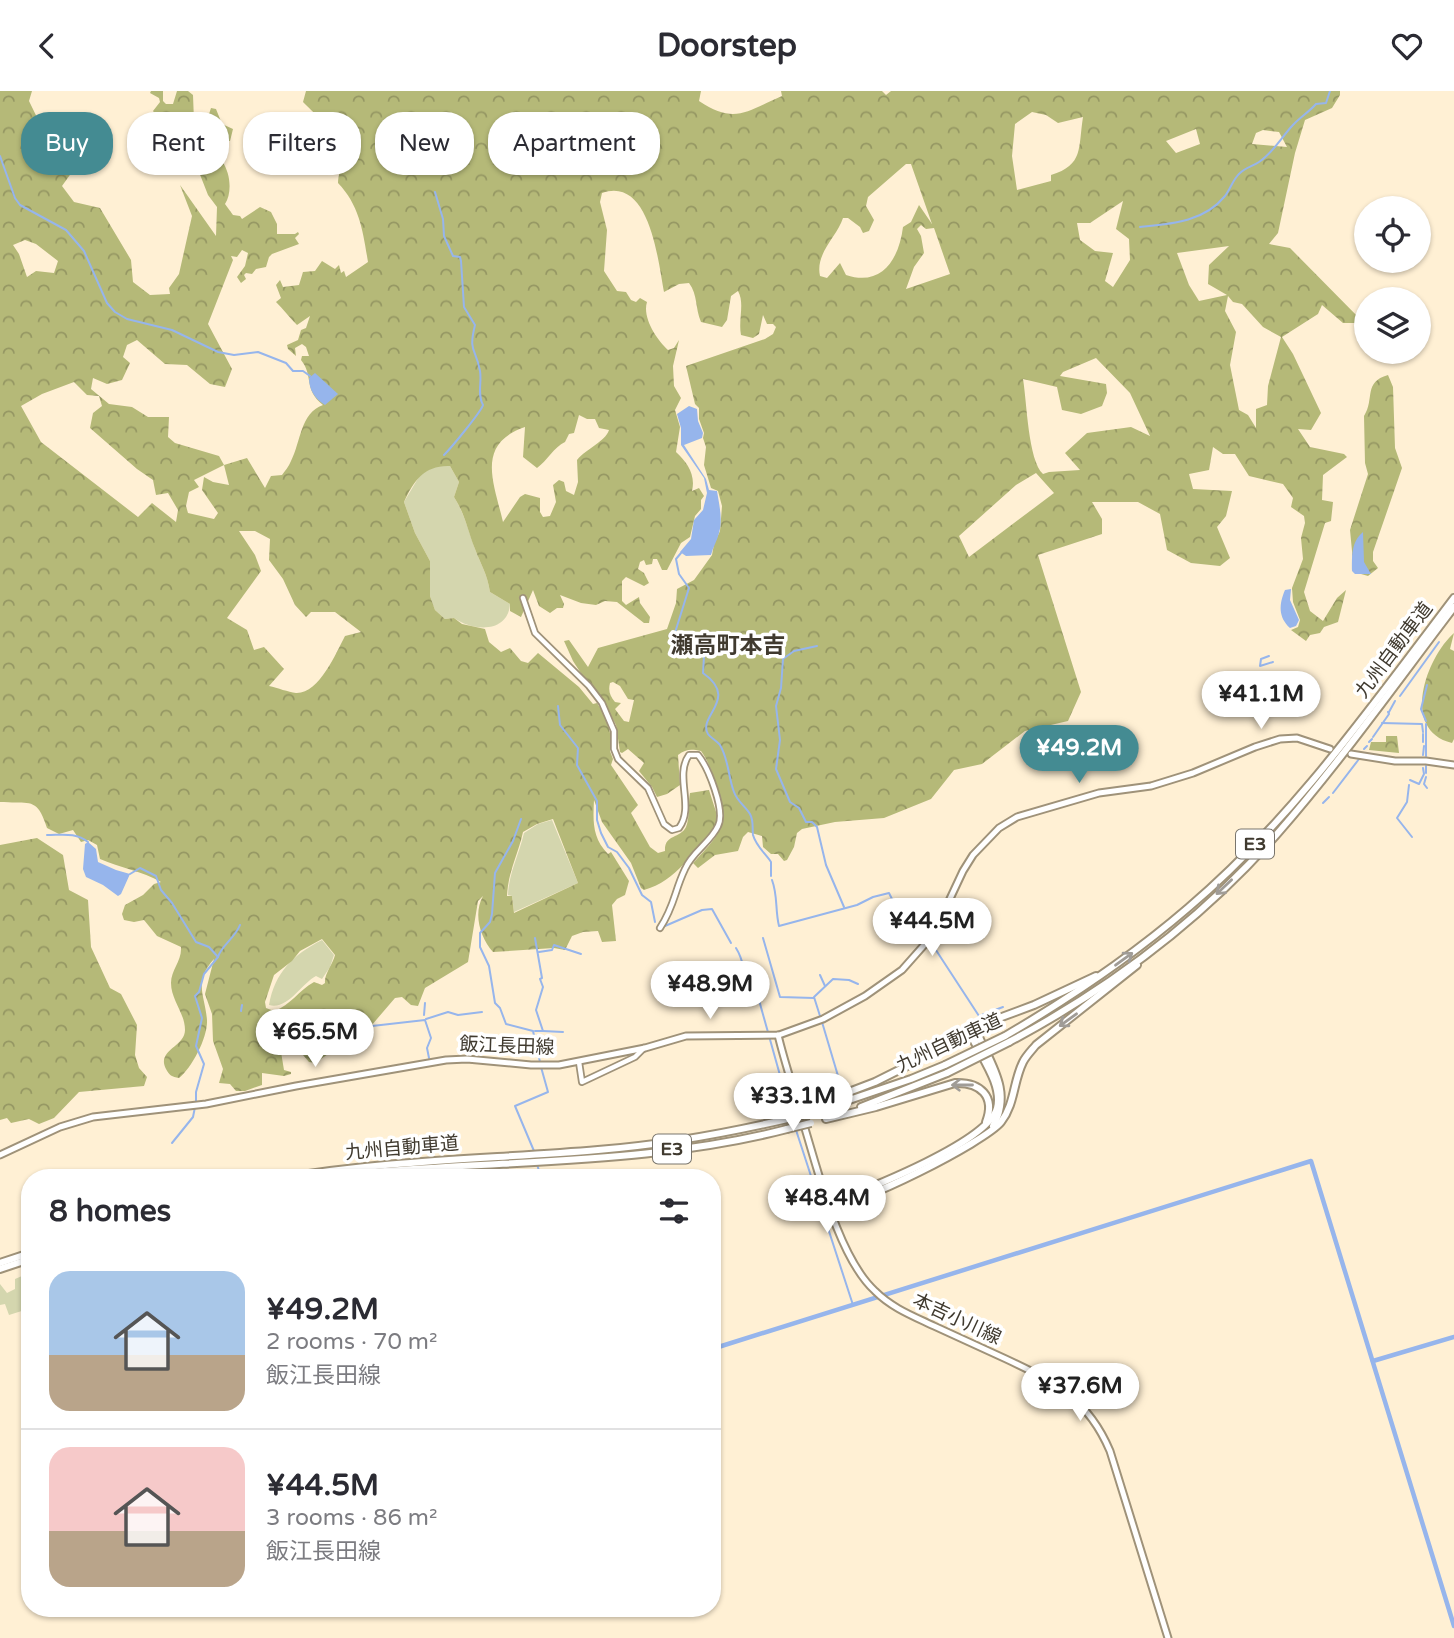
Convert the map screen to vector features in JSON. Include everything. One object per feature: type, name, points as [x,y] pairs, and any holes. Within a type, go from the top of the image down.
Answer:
[{"type":"highway","name":"九州自動車道","points":[[556,1156],[736,1131],[911,1079],[1007,1039],[1104,973],[1189,907],[1269,829],[1302,793],[1454,598]]},
{"type":"highway","name":"九州自動車道","points":[[344,1169],[377,1164],[701,1146],[827,1119],[947,1073],[1080,1002],[1195,914],[1241,871],[1284,825],[1454,607]]},
{"type":"highway","points":[[830,1206],[838,1207],[884,1189],[987,1133],[1001,1122],[1009,1110],[1023,1062],[1036,1045],[1116,983],[1195,914]]},
{"type":"highway","points":[[830,1206],[914,1168],[978,1131],[992,1118],[998,1106],[997,1095],[972,1037],[975,1027],[1034,1005],[1104,973]]},
{"type":"highway","points":[[808,1111],[911,1064],[963,1032],[973,1033],[978,1035],[998,1079],[1002,1099],[999,1115],[987,1133]]},
{"type":"highway","points":[[827,1119],[955,1083],[966,1083],[982,1090],[988,1100],[990,1112],[987,1121],[978,1131]]},
{"type":"highway","name":"九州自動車道","points":[[412,1169],[531,1157]]},
{"type":"highway","points":[[0,1263],[21,1256]]},
{"type":"highway","points":[[0,1269],[21,1262]]},
{"type":"main road","name":"飯江長田線","points":[[0,1155],[60,1127],[104,1115],[206,1104],[446,1060],[467,1059],[531,1065],[579,1062],[686,1036],[778,1035],[823,1019],[902,970],[933,935],[973,855],[997,829],[1017,817],[1100,793],[1130,790],[1185,776],[1280,739],[1297,738],[1330,749]]},
{"type":"main road","points":[[1351,754],[1454,765]]},
{"type":"main road","name":"本吉小川線","points":[[778,1035],[830,1206],[858,1271],[886,1301],[906,1313],[1040,1375],[1070,1394],[1086,1409],[1098,1425],[1110,1451],[1168,1638]]},
{"type":"street","points":[[523,599],[535,633],[589,686],[602,703],[614,731],[614,749],[618,759],[648,787],[669,829],[679,828],[685,817],[683,767],[689,755],[698,755],[708,774],[721,817],[718,827],[688,862],[674,905],[660,928]]},
{"type":"street","points":[[579,1062],[582,1082],[635,1057],[645,1048]]},
{"type":"green space","points":[[0,91],[32,91],[29,101],[34,112],[21,112],[21,175],[70,175],[62,186],[74,202],[100,208],[131,260],[133,282],[150,295],[170,294],[169,288],[179,274],[192,216],[180,185],[216,236],[217,207],[208,195],[200,175],[228,175],[229,194],[225,204],[233,215],[242,219],[260,207],[271,212],[277,224],[277,234],[298,232],[295,238],[299,244],[272,254],[266,267],[256,269],[252,274],[246,273],[246,279],[241,283],[237,277],[245,266],[248,253],[242,250],[237,257],[231,256],[233,260],[208,324],[232,369],[225,387],[210,384],[187,365],[165,364],[137,340],[127,345],[123,357],[130,363],[122,380],[107,384],[93,378],[91,389],[109,404],[132,407],[148,417],[169,417],[168,437],[175,443],[219,456],[224,465],[247,458],[265,488],[271,476],[282,475],[287,468],[305,421],[315,409],[323,405],[313,393],[301,360],[302,356],[309,356],[306,347],[302,344],[295,348],[296,356],[287,345],[298,340],[310,316],[297,325],[276,302],[281,298],[276,285],[280,280],[283,287],[299,285],[303,272],[315,271],[322,261],[335,269],[339,265],[341,273],[344,271],[346,277],[368,262],[356,210],[338,183],[339,175],[361,175],[361,112],[313,112],[303,102],[306,91],[701,91],[699,101],[711,108],[732,114],[750,111],[782,96],[781,91],[882,91],[886,95],[891,91],[1340,91],[1332,108],[1305,120],[1278,233],[1269,244],[1290,248],[1354,313],[1354,323],[1343,323],[1322,305],[1318,314],[1282,337],[1321,413],[1311,430],[1298,429],[1310,447],[1344,454],[1347,457],[1323,475],[1322,500],[1333,502],[1331,521],[1325,523],[1304,592],[1310,611],[1323,621],[1337,598],[1346,590],[1338,622],[1324,627],[1320,633],[1310,635],[1306,641],[1291,630],[1298,627],[1300,620],[1293,602],[1292,588],[1303,559],[1301,538],[1304,516],[1291,507],[1293,498],[1283,484],[1249,476],[1235,454],[1223,454],[1213,447],[1209,470],[1189,474],[1193,489],[1232,491],[1226,516],[1217,527],[1230,558],[1220,566],[1191,563],[1167,550],[1160,514],[1138,502],[1092,502],[1102,519],[1102,534],[1038,555],[1081,692],[1068,721],[1025,731],[982,764],[954,770],[931,799],[884,818],[835,822],[802,829],[797,833],[787,860],[784,861],[778,854],[771,854],[763,847],[762,836],[748,832],[738,851],[715,855],[698,868],[693,863],[716,836],[723,810],[717,786],[704,755],[701,751],[691,750],[678,755],[680,785],[657,797],[639,771],[644,763],[628,749],[620,752],[616,725],[600,695],[573,661],[564,641],[569,640],[588,667],[598,648],[667,629],[676,603],[677,589],[694,580],[712,555],[720,531],[722,506],[718,491],[711,488],[704,465],[704,433],[686,366],[765,339],[773,334],[776,327],[767,324],[763,315],[759,334],[753,338],[741,335],[741,301],[738,291],[731,296],[727,320],[722,327],[701,322],[694,292],[689,283],[679,284],[664,292],[659,261],[649,225],[641,209],[631,197],[618,191],[602,193],[600,202],[607,230],[604,271],[617,291],[626,292],[631,300],[636,302],[640,298],[647,302],[649,322],[659,341],[668,350],[674,348],[679,340],[673,366],[674,386],[681,398],[675,410],[680,427],[676,452],[690,469],[692,491],[699,488],[704,496],[690,537],[681,543],[667,570],[662,570],[657,559],[646,565],[644,560],[640,562],[638,569],[644,573],[649,583],[644,586],[626,577],[622,581],[622,601],[626,605],[639,597],[650,617],[649,623],[644,623],[617,602],[605,601],[596,605],[560,595],[563,608],[557,608],[550,613],[539,606],[533,590],[521,617],[510,611],[510,604],[490,592],[486,574],[454,497],[459,482],[450,466],[434,468],[421,475],[404,502],[415,533],[430,561],[430,596],[435,610],[445,619],[454,618],[462,624],[485,629],[489,642],[501,652],[510,648],[521,661],[528,663],[538,653],[579,687],[593,704],[597,703],[607,718],[613,759],[611,765],[638,805],[631,813],[650,847],[658,853],[665,851],[667,842],[686,827],[690,793],[709,790],[718,818],[715,827],[692,855],[666,880],[644,890],[631,863],[602,822],[594,800],[594,822],[599,842],[608,854],[611,852],[629,881],[625,895],[612,905],[616,941],[602,942],[598,931],[583,932],[572,936],[565,950],[554,948],[493,952],[479,925],[483,896],[478,901],[468,962],[425,988],[418,1006],[411,1005],[402,997],[395,998],[371,1026],[354,1036],[346,1046],[334,1050],[315,1063],[309,1062],[297,1048],[283,1043],[280,1046],[284,1070],[291,1074],[284,1076],[262,1073],[262,1085],[245,1091],[236,1091],[230,1084],[219,1083],[223,1069],[213,1041],[212,1014],[205,994],[214,959],[202,982],[207,1027],[198,1052],[179,1078],[171,1075],[164,1063],[168,1053],[181,1041],[185,1030],[171,983],[181,947],[157,936],[144,920],[124,920],[122,914],[125,905],[161,882],[100,859],[97,845],[88,840],[81,842],[73,830],[59,834],[47,828],[36,806],[0,802]],"holes":[[[1032,112],[1046,115],[1058,123],[1083,117],[1078,154],[1069,166],[1051,175],[1051,181],[1017,190],[1012,156],[1015,124]],[[1196,129],[1200,144],[1176,153],[1166,141]],[[1263,130],[1279,132],[1287,147],[1252,144],[1256,133]],[[906,164],[911,164],[932,224],[919,205],[911,222],[903,227],[893,259],[879,274],[859,278],[846,275],[840,263],[827,278],[820,276],[823,253],[843,218],[848,218],[860,227],[863,233],[869,231],[874,220],[866,206],[868,197]],[[1123,201],[1116,229],[1129,239],[1130,260],[1113,287],[1105,281],[1113,253],[1095,251],[1080,240],[1077,223],[1090,223]],[[921,225],[926,229],[934,228],[950,274],[906,289],[914,267],[924,253],[917,229]],[[25,240],[36,244],[58,261],[54,273],[36,271],[27,277],[13,245]],[[1229,246],[1209,265],[1208,284],[1227,295],[1199,301],[1189,285],[1177,253]],[[1228,296],[1233,302],[1242,304],[1263,327],[1281,337],[1268,386],[1267,405],[1256,409],[1256,428],[1248,415],[1239,410],[1230,365],[1236,332],[1225,311]],[[1096,358],[1130,393],[1150,436],[1131,427],[1087,433],[1065,453],[1080,470],[1043,474],[1031,444],[1023,379],[1057,387],[1062,410],[1081,414],[1102,406],[1107,393],[1106,384],[1060,376],[1063,372]],[[74,382],[87,395],[99,396],[102,406],[93,413],[90,428],[153,480],[156,495],[168,493],[178,510],[176,522],[152,503],[138,517],[41,442],[21,406],[42,394]],[[579,415],[595,419],[599,428],[609,430],[604,438],[577,460],[578,482],[574,495],[566,491],[564,482],[559,480],[553,485],[556,502],[550,516],[543,517],[540,512],[540,498],[525,494],[503,522],[492,466],[499,444],[509,434],[525,427],[523,457],[537,468],[565,442],[569,434],[574,433]],[[224,465],[229,485],[204,477],[202,490],[218,513],[214,519],[188,513],[186,506],[189,492],[199,487],[194,480]],[[1036,473],[1054,493],[969,557],[959,536],[1016,485]],[[239,531],[255,531],[270,539],[269,560],[283,579],[295,605],[306,617],[311,612],[335,612],[361,632],[345,636],[319,680],[304,692],[296,693],[269,686],[284,669],[264,647],[254,650],[247,630],[227,618],[261,571],[255,555]],[[610,683],[620,686],[628,699],[634,700],[629,722],[624,721],[615,709],[621,703],[615,702],[611,695]],[[553,819],[578,883],[514,913],[512,896],[507,896],[509,879],[523,832]],[[322,939],[335,955],[325,983],[322,985],[314,982],[274,1011],[266,1008],[265,1002],[274,975],[300,951]]]},
{"type":"green space","points":[[151,91],[163,91],[163,101],[166,104],[173,104],[177,91],[188,91],[193,95],[194,112],[153,111],[160,102]]},
{"type":"green space","points":[[229,127],[233,129],[229,141]]},
{"type":"green space","points":[[1388,375],[1393,387],[1395,448],[1402,468],[1373,552],[1373,561],[1378,568],[1368,576],[1354,572],[1350,530],[1368,474],[1365,463],[1364,416],[1372,387],[1380,378]]},
{"type":"green space","points":[[436,465],[450,466],[459,482],[454,497],[486,574],[490,592],[510,604],[508,614],[496,625],[470,626],[454,618],[445,619],[435,610],[430,596],[430,561],[415,533],[404,502],[420,475]]},
{"type":"green space","points":[[1454,633],[1450,649],[1454,651],[1452,743],[1436,736],[1426,724],[1422,709],[1427,675],[1444,644]]},
{"type":"green space","points":[[1386,736],[1397,736],[1399,753],[1369,750],[1371,742],[1386,742]]},
{"type":"green space","points":[[552,820],[578,883],[514,912],[512,896],[508,895],[509,887],[524,833],[538,824]]},
{"type":"green space","points":[[37,838],[63,855],[69,890],[88,900],[91,947],[110,988],[121,994],[137,1025],[135,1055],[139,1068],[147,1077],[144,1086],[79,1092],[54,1118],[39,1124],[29,1119],[11,1123],[7,1118],[0,1120],[0,845]]},
{"type":"green space","points":[[322,940],[334,955],[322,979],[316,976],[282,1004],[269,1005],[276,983],[287,966],[302,952]]},
{"type":"green space","points":[[21,1276],[21,1311],[9,1315],[5,1304],[0,1305],[0,1284],[7,1293],[15,1289],[15,1279]]},
{"type":"water","points":[[315,373],[338,394],[325,405],[311,390],[309,378]]},
{"type":"water","points":[[689,406],[697,409],[703,433],[702,438],[684,445],[706,479],[709,490],[717,491],[720,506],[720,528],[711,555],[686,556],[680,552],[691,539],[694,520],[703,510],[707,493],[704,478],[681,445],[681,428],[677,414]]},
{"type":"water","points":[[1363,532],[1364,562],[1371,574],[1355,574],[1352,571],[1353,550],[1356,540]]},
{"type":"water","points":[[1291,589],[1290,600],[1299,620],[1296,626],[1290,628],[1283,619],[1281,605],[1285,590]]},
{"type":"water","points":[[88,842],[96,849],[98,862],[130,874],[118,896],[86,877],[83,869],[85,844]]},
{"type":"waterway","points":[[1140,227],[1186,220],[1217,205],[1238,175],[1269,154],[1298,120],[1316,104],[1326,103],[1330,91]]},
{"type":"waterway","points":[[0,156],[20,205],[66,230],[84,251],[107,303],[115,312],[127,319],[172,330],[218,352],[234,355],[258,352],[286,363],[293,371],[303,371],[310,376]]},
{"type":"waterway","points":[[435,192],[443,219],[444,236],[453,256],[460,257],[461,261],[464,307],[475,325],[472,346],[480,371],[480,397],[483,405],[444,455]]},
{"type":"waterway","points":[[681,553],[676,559],[679,574],[689,588],[673,639],[680,645],[700,638],[704,656],[703,673],[718,691],[718,699],[706,727],[708,734],[723,751],[735,795],[752,819],[754,839],[771,862],[771,876]]},
{"type":"waterway","points":[[1400,696],[1439,642]]},
{"type":"waterway","points":[[817,646],[794,651],[783,659],[781,688],[776,706],[780,740],[776,769],[790,802],[799,808],[806,822],[812,822],[817,827],[826,865],[844,907]]},
{"type":"waterway","points":[[1269,656],[1261,659],[1260,666],[1273,662]]},
{"type":"waterway","points":[[1426,721],[1421,709],[1427,685]]},
{"type":"waterway","points":[[1389,712],[1395,701]]},
{"type":"waterway","points":[[558,706],[560,725],[578,748],[577,765],[597,801],[597,820],[601,833],[608,847],[617,852],[629,868],[642,895],[651,902],[655,922]]},
{"type":"waterway","points":[[1373,737],[1388,712]]},
{"type":"waterway","points":[[1382,723],[1422,724],[1423,732]]},
{"type":"waterway","points":[[1426,724],[1426,756]]},
{"type":"waterway","points":[[1423,734],[1423,742]]},
{"type":"waterway","points":[[1369,742],[1372,739]]},
{"type":"waterway","points":[[1364,749],[1367,746]]},
{"type":"waterway","points":[[1423,755],[1424,746]]},
{"type":"waterway","points":[[1333,793],[1359,759]]},
{"type":"waterway","points":[[1426,766],[1426,773]]},
{"type":"waterway","points":[[1410,780],[1419,784],[1424,774],[1423,768]]},
{"type":"waterway","points":[[1426,777],[1424,784],[1427,788]]},
{"type":"waterway","points":[[1409,785],[1407,802],[1397,818],[1412,837]]},
{"type":"waterway","points":[[1323,803],[1329,797]]},
{"type":"waterway","points":[[521,819],[513,841],[495,873],[492,914],[490,922],[480,933],[480,947],[489,966],[495,1003],[500,1008],[506,1024],[533,1031],[540,1062]]},
{"type":"waterway","points":[[47,835],[74,835],[88,842]]},
{"type":"waterway","points":[[130,874],[140,868],[156,876],[161,890],[196,942],[209,947],[218,957],[204,974],[199,992],[195,996],[202,1018],[196,1046],[204,1064],[196,1102]]},
{"type":"waterway","points":[[772,880],[779,926],[857,905],[889,893],[905,925],[932,944],[979,1016],[1003,1007]]},
{"type":"waterway","points":[[665,926],[702,910],[712,909],[731,943]]},
{"type":"waterway","points":[[218,957],[240,925]]},
{"type":"waterway","points":[[535,938],[543,987],[536,1010],[543,1031],[535,1031]]},
{"type":"waterway","points":[[763,938],[780,997],[814,998]]},
{"type":"waterway","points":[[539,952],[552,950],[554,945],[581,954]]},
{"type":"waterway","points":[[736,948],[748,981],[757,993],[790,1111]]},
{"type":"waterway","points":[[820,975],[825,986]]},
{"type":"waterway","points":[[820,1016],[814,997],[833,979],[849,980],[858,984]]},
{"type":"waterway","points":[[424,1015],[425,1003]]},
{"type":"waterway","points":[[241,1011],[242,1005]]},
{"type":"waterway","points":[[426,1019],[448,1012],[458,1015],[482,1012]]},
{"type":"waterway","points":[[347,1046],[364,1038],[372,1026],[425,1020],[431,1038],[427,1048],[429,1058]]},
{"type":"waterway","points":[[822,1022],[841,1086]]},
{"type":"waterway","points":[[543,1031],[563,1032]]},
{"type":"waterway","points":[[534,1151],[515,1106],[548,1092],[541,1067]]},
{"type":"waterway","points":[[172,1143],[193,1117],[195,1107]]},
{"type":"waterway","points":[[796,1130],[853,1305]]},
{"type":"waterway","points":[[721,1346],[1311,1161],[1454,1626]]},
{"type":"waterway","points":[[537,1164],[538,1169]]},
{"type":"waterway","points":[[1373,1361],[1454,1337]]},
{"type":"district","name":"瀬高町本吉","points":[[728,646]]}]
